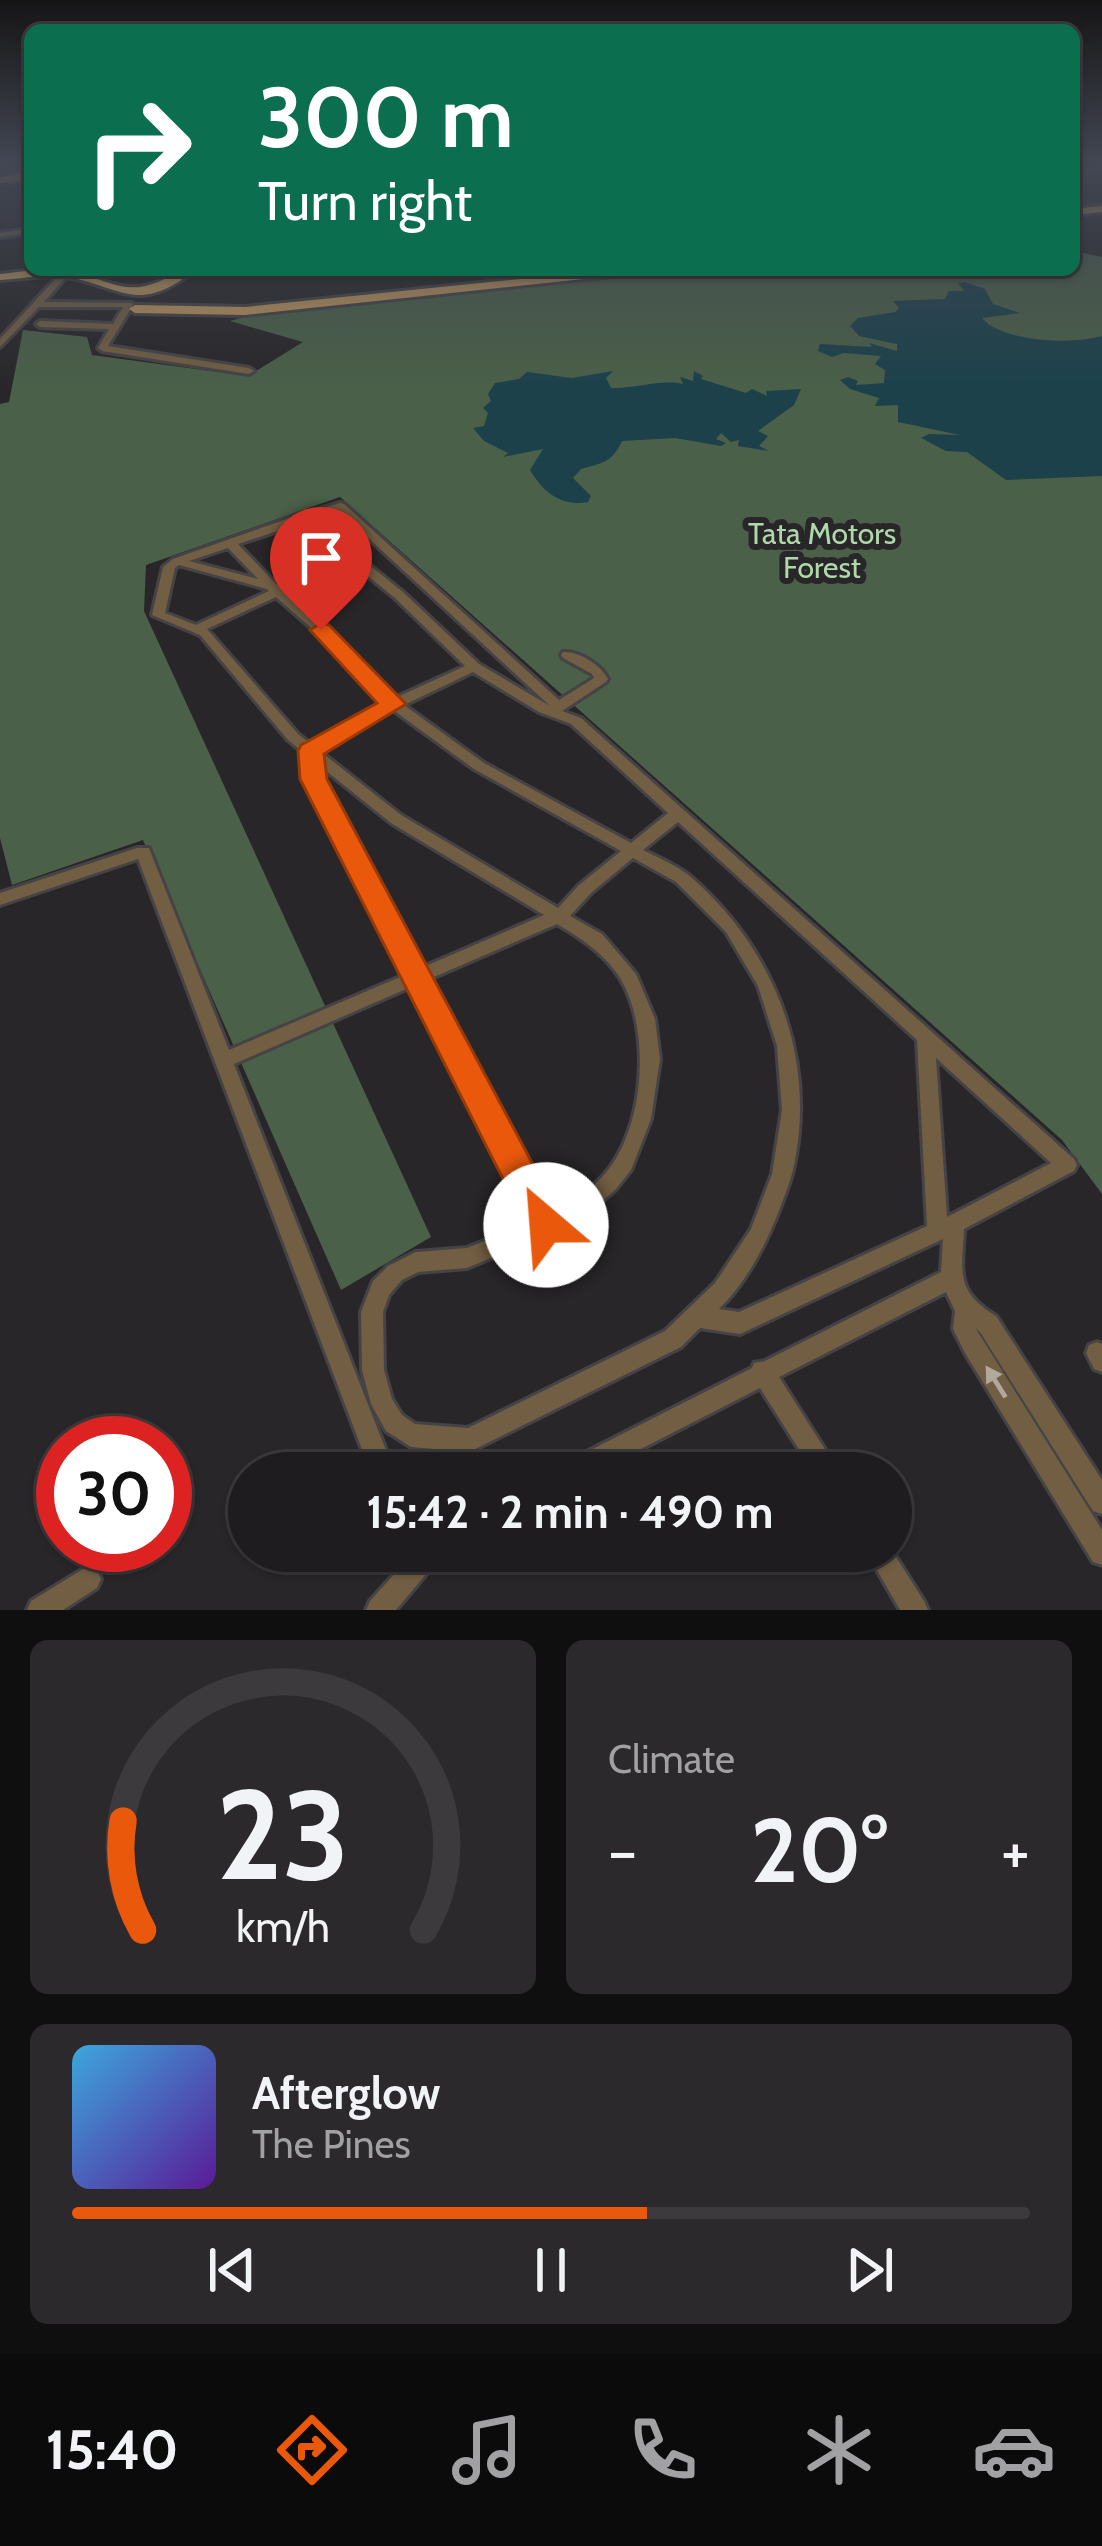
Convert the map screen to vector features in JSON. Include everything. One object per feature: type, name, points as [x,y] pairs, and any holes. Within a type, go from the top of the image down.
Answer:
[{"type":"main road","points":[[52,276],[131,299],[245,311],[580,276]]},
{"type":"main road","points":[[78,276],[131,299],[179,276]]},
{"type":"main road","points":[[560,278],[575,276]]},
{"type":"street","points":[[1,343],[62,278]]},
{"type":"street","points":[[38,304],[131,299]]},
{"type":"street","points":[[131,299],[102,348],[248,371]]},
{"type":"street","points":[[40,324],[115,327]]},
{"type":"street","points":[[229,542],[394,704],[502,780],[682,878],[726,918],[764,973],[787,1036],[790,1100],[779,1191],[761,1239],[701,1318],[673,1340],[469,1440],[412,1435],[394,1423],[382,1404],[373,1370],[372,1312],[381,1288],[395,1273],[416,1262],[467,1258],[589,1203],[624,1165],[641,1119],[651,1059],[646,1019],[630,979],[609,951],[561,915],[425,840],[310,751],[274,717],[199,628],[158,615],[169,567],[229,542],[340,506],[556,709]]},
{"type":"street","points":[[302,517],[399,595],[474,667],[576,721],[1066,1165],[954,1224],[951,1278],[966,1310],[964,1329],[1102,1553]]},
{"type":"street","points":[[177,561],[275,589]]},
{"type":"street","points":[[199,628],[275,589]]},
{"type":"street","points":[[556,709],[601,679],[598,672],[568,656]]},
{"type":"street","points":[[310,751],[474,667]]},
{"type":"street","points":[[310,751],[314,779],[546,1225]]},
{"type":"street","points":[[222,1061],[561,915],[677,814]]},
{"type":"street","points":[[0,899],[143,852],[375,1452]]},
{"type":"street","points":[[701,1318],[740,1323],[938,1231],[932,1075],[926,1040]]},
{"type":"street","points":[[608,1452],[951,1278]]},
{"type":"street","points":[[966,1310],[988,1324],[1102,1502]]},
{"type":"street","points":[[762,1371],[814,1452]]},
{"type":"street","points":[[1025,1429],[1050,1420]]},
{"type":"street","points":[[385,1608],[410,1572]]},
{"type":"street","points":[[891,1572],[915,1610]]},
{"type":"street","points":[[40,1610],[88,1580]]},
{"type":"green space","name":"Tata Motors Forest","points":[[1080,252],[1102,257],[1102,1194],[1062,1140],[340,497],[146,565],[144,611],[431,1237],[341,1290],[143,840],[12,885],[0,838],[0,404],[9,402],[23,330],[87,337],[92,355],[248,376],[303,342],[230,321],[584,276],[1080,276]]},
{"type":"water","points":[[958,283],[985,289],[993,304],[1020,313],[982,318],[1005,332],[1056,341],[1102,336],[1102,476],[1006,480],[967,452],[946,451],[921,438],[960,435],[898,422],[898,405],[875,406],[879,398],[850,389],[840,380],[848,377],[858,381],[856,385],[884,383],[885,370],[875,364],[881,356],[844,353],[832,357],[818,351],[820,344],[872,347],[869,343],[897,351],[897,344],[859,336],[850,326],[858,318],[895,312],[899,308],[893,301],[945,299],[949,291],[964,291]]},
{"type":"water","points":[[613,371],[606,378],[611,388],[683,384],[680,377],[693,381],[694,371],[701,379],[746,393],[752,389],[767,396],[766,391],[801,389],[794,405],[758,431],[768,436],[759,446],[769,451],[738,446],[739,440],[731,442],[721,433],[716,439],[726,443],[721,446],[675,438],[622,441],[610,458],[581,469],[573,478],[591,496],[588,502],[560,499],[540,484],[530,470],[543,449],[503,457],[508,453],[484,441],[473,428],[484,426],[488,413],[483,408],[491,401],[488,394],[495,383],[519,379],[527,372],[572,378]]},
{"type":"route","points":[[321,630],[364,680],[394,704],[310,751],[314,779],[546,1225]]}]
